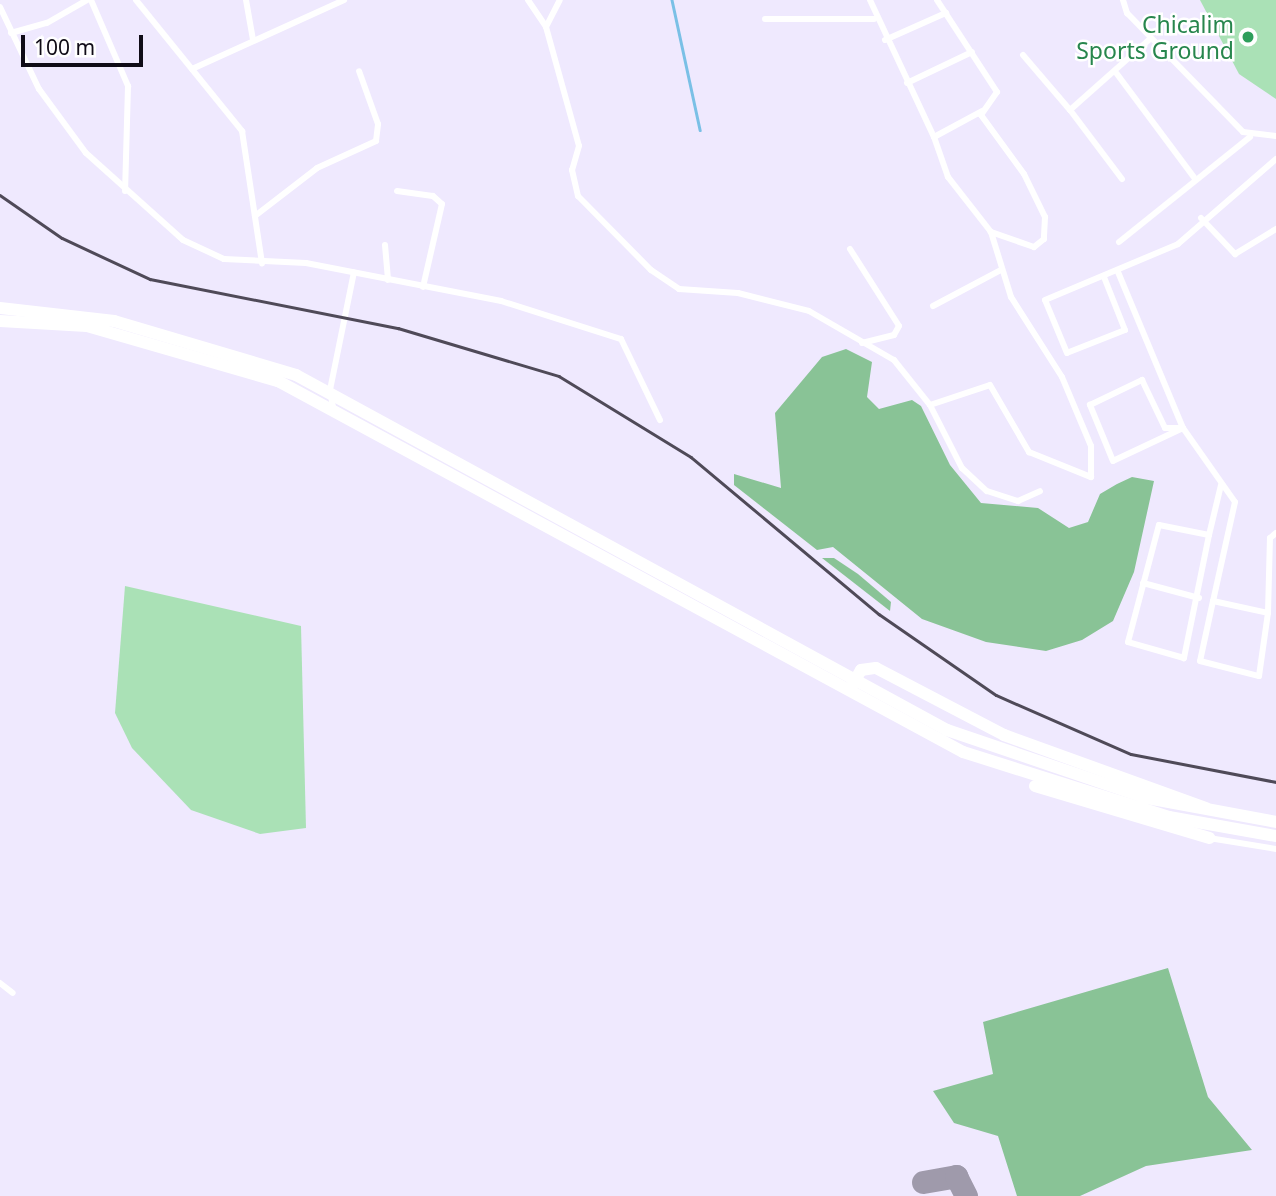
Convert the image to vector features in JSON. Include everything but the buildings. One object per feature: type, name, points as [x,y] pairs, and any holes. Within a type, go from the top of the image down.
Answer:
[{"type":"highway","points":[[0,308],[114,321],[330,390],[947,730],[1083,779],[1212,813],[1276,822]]},
{"type":"highway","points":[[0,321],[63,323],[121,334],[278,381],[333,407],[912,728],[1018,772],[1220,829],[1276,836]]},
{"type":"highway","points":[[1209,838],[1130,817],[965,760],[857,705],[852,684],[860,670],[876,668],[956,715],[1082,764],[1192,800],[1212,813]]},
{"type":"highway","points":[[1198,847],[1220,829]]},
{"type":"street","points":[[10,33],[47,23],[89,0],[128,86],[125,191]]},
{"type":"street","points":[[136,0],[242,131],[262,264]]},
{"type":"street","points":[[246,0],[254,38]]},
{"type":"street","points":[[192,69],[254,38],[344,0]]},
{"type":"street","points":[[528,0],[546,27],[559,93],[579,146],[572,170],[578,195],[622,243],[679,289],[779,300],[894,360],[930,405],[962,468],[987,491],[1018,501],[1040,491]]},
{"type":"street","points":[[546,27],[560,0]]},
{"type":"street","points":[[870,0],[874,19],[934,137],[948,177],[991,232],[1001,270],[1074,405],[1091,446],[1091,477],[1029,452],[990,385],[930,405]]},
{"type":"street","points":[[1124,0],[1151,38],[1250,137]]},
{"type":"street","points":[[934,137],[982,111],[997,92],[940,1]]},
{"type":"street","points":[[0,7],[10,33],[39,89],[125,191],[183,240],[224,259],[262,264],[306,263],[542,311],[621,339],[660,420]]},
{"type":"street","points":[[885,40],[946,13]]},
{"type":"street","points":[[765,19],[874,19]]},
{"type":"street","points":[[1070,110],[1117,74],[1151,38]]},
{"type":"street","points":[[906,83],[972,52]]},
{"type":"street","points":[[1023,55],[1070,110],[1122,179]]},
{"type":"street","points":[[255,216],[317,168],[376,141],[378,124],[359,71]]},
{"type":"street","points":[[1117,74],[1196,180]]},
{"type":"street","points":[[982,111],[1045,218],[1044,239],[1034,247],[991,232]]},
{"type":"street","points":[[1119,242],[1250,137],[1276,136]]},
{"type":"street","points":[[1104,277],[1125,330],[1067,353],[1045,300],[1104,277],[1118,272],[1178,244],[1201,218],[1276,159]]},
{"type":"street","points":[[397,191],[433,196],[442,204],[423,288]]},
{"type":"street","points":[[1201,218],[1235,254],[1276,229]]},
{"type":"street","points":[[385,245],[388,280]]},
{"type":"street","points":[[850,249],[899,326],[894,335],[860,343]]},
{"type":"street","points":[[933,306],[1001,270]]},
{"type":"street","points":[[333,407],[330,390],[354,272]]},
{"type":"street","points":[[1118,272],[1184,428],[1235,502],[1200,661],[1259,676],[1268,613],[1270,538],[1276,533]]},
{"type":"street","points":[[1142,380],[1166,428],[1184,428],[1113,461],[1090,405],[1142,380]]},
{"type":"street","points":[[1209,535],[1159,525],[1128,642],[1184,658],[1199,598],[1209,535],[1221,485]]},
{"type":"street","points":[[1143,583],[1199,598]]},
{"type":"street","points":[[1213,601],[1268,613]]},
{"type":"street","points":[[1209,838],[1276,849]]},
{"type":"street","points":[[0,983],[13,993]]},
{"type":"green space","name":"Chicalim Sports Ground","points":[[1200,0],[1276,0],[1276,99],[1239,74]]},
{"type":"green space","points":[[846,349],[872,362],[867,397],[879,409],[912,400],[921,406],[950,465],[981,503],[1038,508],[1069,528],[1088,522],[1100,494],[1117,484],[1132,477],[1154,481],[1134,572],[1113,621],[1082,640],[1046,651],[986,642],[922,619],[833,547],[817,550],[734,485],[734,474],[781,488],[775,413],[822,357]]},
{"type":"green space","points":[[822,558],[834,558],[858,574],[891,602],[890,611]]},
{"type":"green space","points":[[125,586],[301,626],[306,828],[260,834],[191,810],[132,748],[115,713]]},
{"type":"green space","points":[[1168,968],[1208,1097],[1252,1150],[1146,1166],[1080,1196],[1017,1196],[998,1136],[954,1123],[933,1091],[993,1074],[983,1022]]},
{"type":"waterway","points":[[672,0],[700,130]]},
{"type":"taxiway","points":[[923,1182],[956,1176],[966,1196]]},
{"type":"railway","points":[[0,195],[62,238],[150,279],[398,328],[559,376],[691,457],[879,614],[996,695],[1131,754],[1276,782]]},
{"type":"place","name":"Chicalim Sports Ground","points":[[1248,37]]}]
